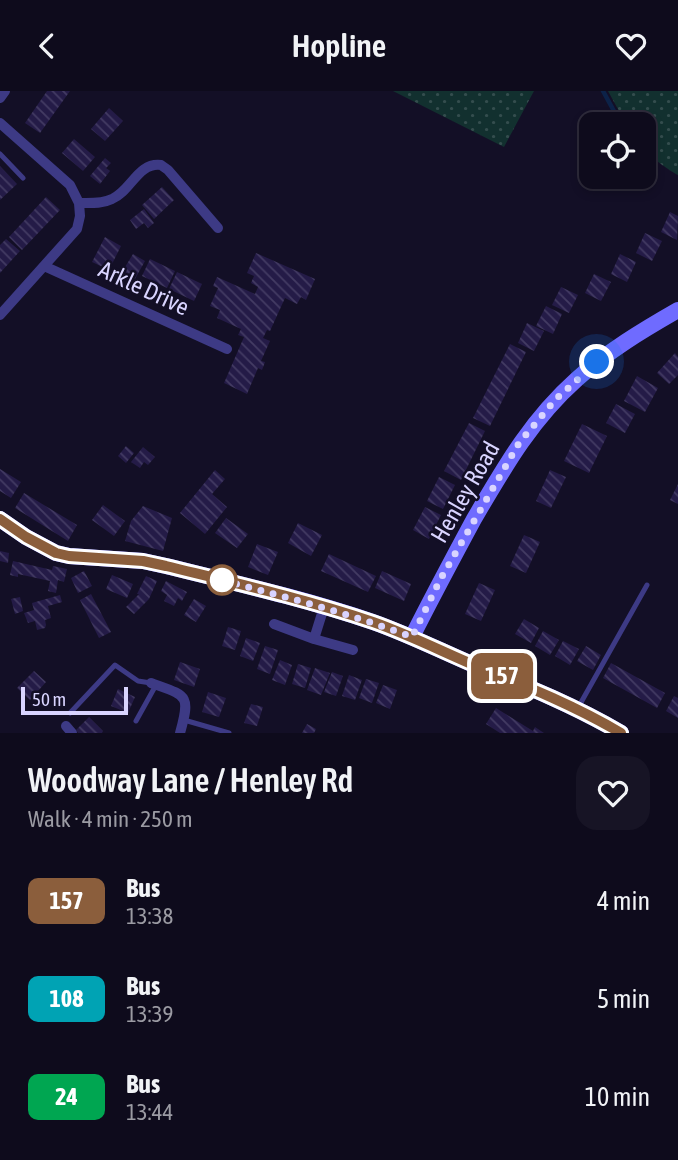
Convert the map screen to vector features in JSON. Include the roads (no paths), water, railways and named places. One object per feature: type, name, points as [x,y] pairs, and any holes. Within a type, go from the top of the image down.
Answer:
[{"type":"main road","name":"Henley Road","points":[[412,637],[440,580],[503,469],[538,419],[556,399],[616,347],[678,310]]},
{"type":"main road","points":[[0,519],[56,553],[143,561],[197,573],[373,622],[577,709],[612,731]]},
{"type":"street","points":[[0,98],[5,91]]},
{"type":"street","points":[[0,123],[70,185],[79,203],[80,216],[77,229],[0,315]]},
{"type":"street","points":[[79,203],[115,198],[149,165],[161,165],[218,228]]},
{"type":"street","name":"Arkle Drive","points":[[44,266],[226,349]]},
{"type":"street","points":[[314,639],[324,607]]},
{"type":"street","points":[[274,624],[353,650]]},
{"type":"street","points":[[153,684],[181,694],[186,701],[180,733]]},
{"type":"lane","points":[[0,154],[23,179]]},
{"type":"lane","points":[[577,709],[647,585]]},
{"type":"lane","points":[[70,713],[115,664],[138,681],[153,684],[136,721]]},
{"type":"lane","points":[[184,720],[229,733]]},
{"type":"waterway","points":[[603,91],[614,112]]}]
